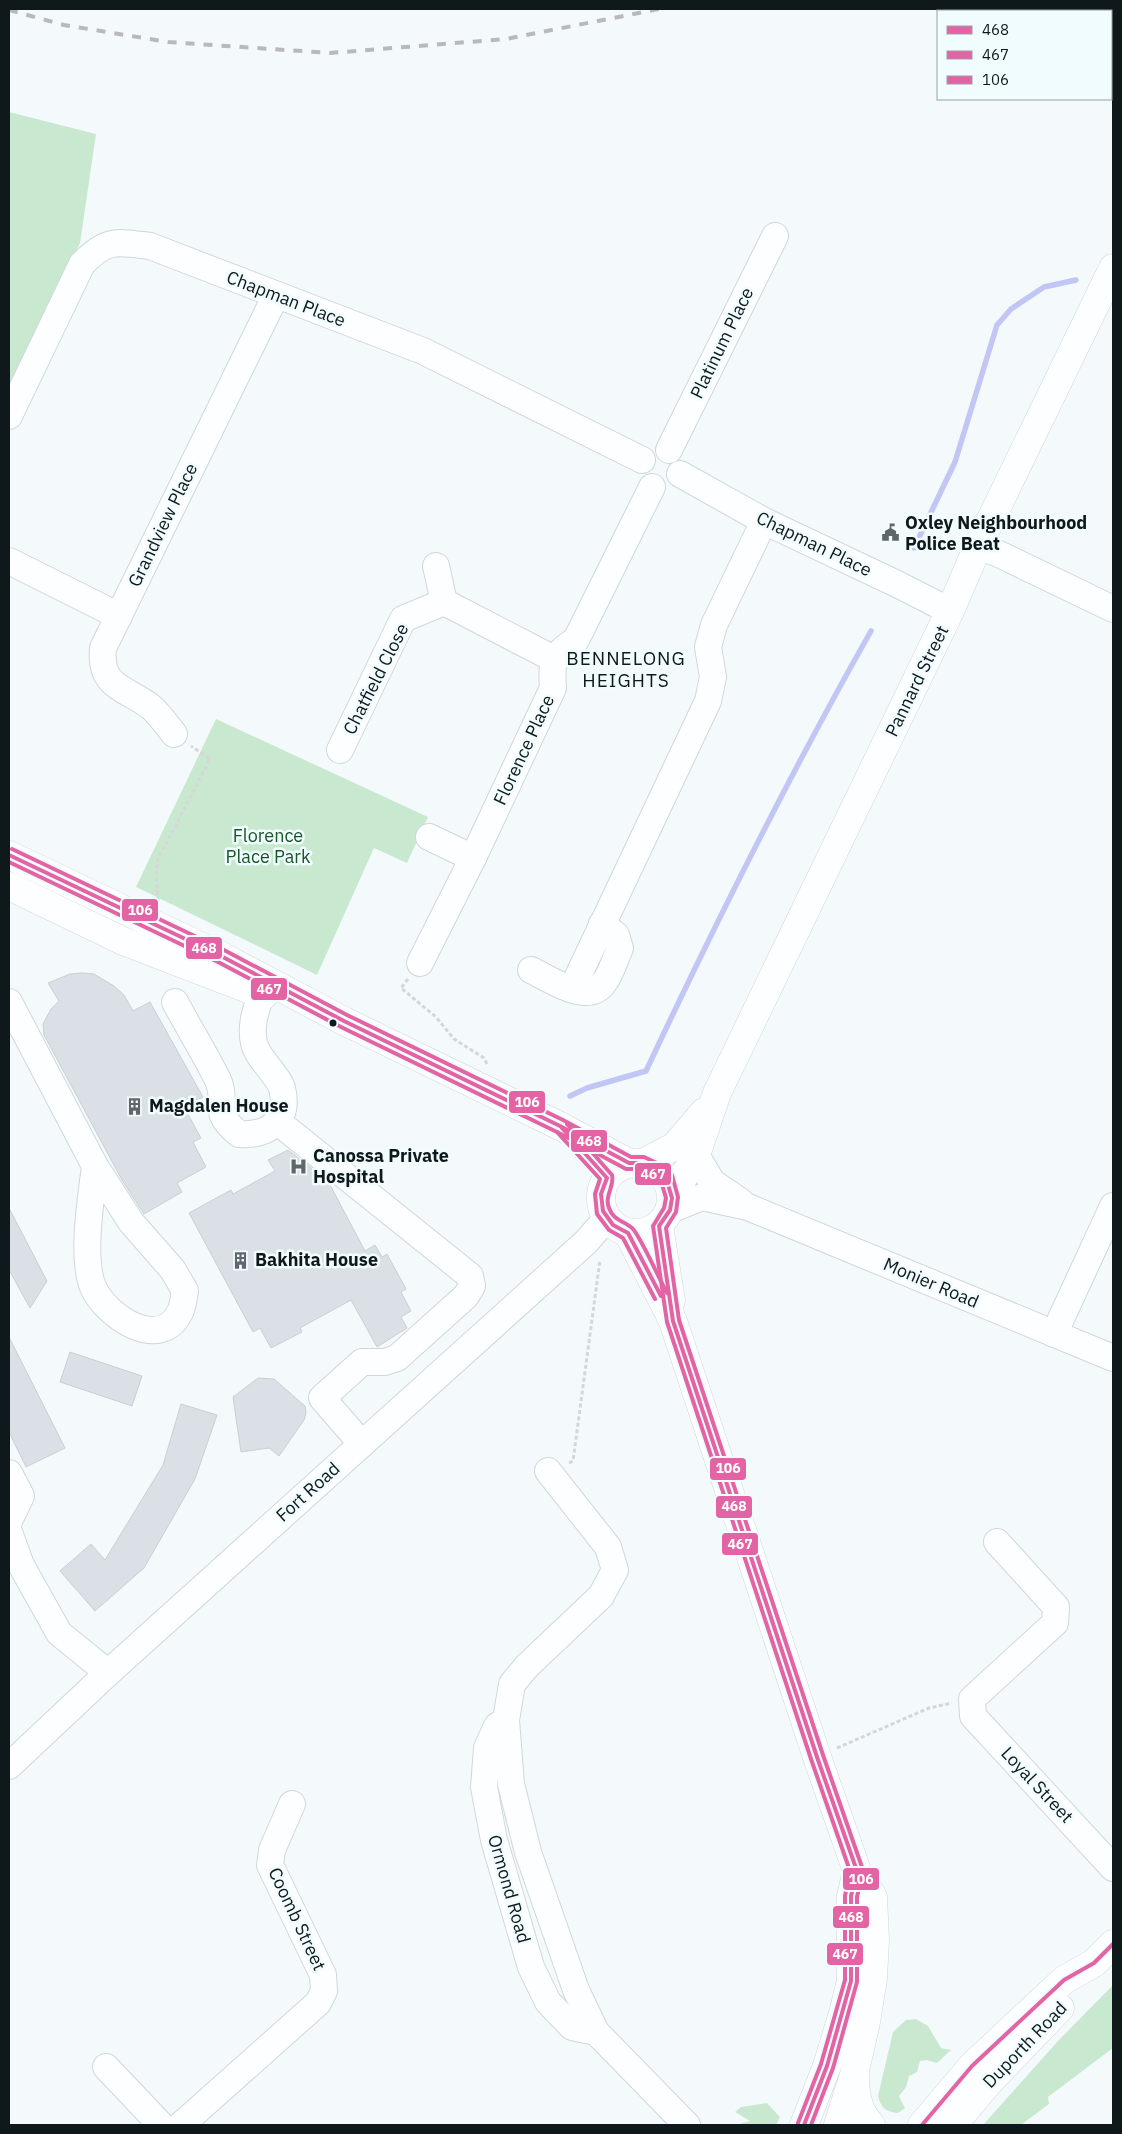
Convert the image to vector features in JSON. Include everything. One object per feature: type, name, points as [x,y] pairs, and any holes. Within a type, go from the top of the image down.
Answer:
[{"type":"main road","name":"Pannard Street","points":[[667,1211],[696,1155],[717,1093],[950,611],[978,546],[1107,298],[1113,268]]},
{"type":"main road","points":[[9,854],[221,956],[344,1021],[636,1163],[661,1173],[669,1184],[667,1211],[674,1321]]},
{"type":"main road","points":[[9,886],[123,941],[261,994],[344,1021]]},
{"type":"main road","name":"Pannard Street","points":[[636,1163],[675,1146],[698,1120],[717,1093]]},
{"type":"main road","points":[[560,1126],[607,1178]]},
{"type":"main road","points":[[636,1163],[613,1171],[607,1178],[601,1194],[603,1211],[617,1226],[674,1321],[817,1757],[857,1871],[873,1897],[875,1940],[873,1978],[866,2022],[854,2075],[838,2125]]},
{"type":"main road","points":[[617,1226],[647,1232],[667,1211]]},
{"type":"main road","points":[[804,2125],[827,2066],[851,1981],[851,1896],[857,1871]]},
{"type":"main road","name":"Duporth Road","points":[[953,2125],[989,2082],[1074,1994],[1094,1963],[1113,1944]]},
{"type":"main road","name":"Duporth Road","points":[[922,2125],[972,2066],[1064,1980],[1094,1963]]},
{"type":"main road","points":[[854,2075],[859,2107],[871,2125]]},
{"type":"street","name":"Platinum Place","points":[[669,450],[775,236]]},
{"type":"street","name":"Chapman Place","points":[[9,416],[82,264],[94,251],[116,241],[150,246],[423,351],[642,460]]},
{"type":"street","name":"Grandview Place","points":[[174,734],[151,708],[109,680],[103,669],[103,648],[276,295]]},
{"type":"street","points":[[653,450],[669,450],[680,463],[680,474],[672,485],[665,488],[652,487],[642,479],[640,472],[642,460],[648,452],[653,450]]},
{"type":"street","name":"Chapman Place","points":[[680,474],[764,521],[950,611]]},
{"type":"street","points":[[436,566],[444,602],[554,659],[564,648],[576,640],[652,487]]},
{"type":"street","points":[[531,970],[572,989],[708,701],[713,677],[708,647],[714,625],[764,521]]},
{"type":"street","points":[[978,546],[999,554],[1113,609]]},
{"type":"street","points":[[9,561],[119,616]]},
{"type":"street","name":"Chatfield Close","points":[[340,750],[403,619],[444,602]]},
{"type":"street","name":"Florence Place","points":[[420,963],[473,858],[553,688],[554,659]]},
{"type":"street","points":[[429,837],[473,858]]},
{"type":"street","points":[[175,1002],[219,1082],[220,1108],[223,1118],[239,1134],[254,1135],[278,1122],[283,1107],[282,1087],[262,1059],[254,1043],[253,1020],[261,994]]},
{"type":"street","points":[[9,1002],[95,1166],[131,1222],[173,1270],[185,1291],[181,1310],[171,1323],[154,1332],[137,1328],[120,1319],[104,1304],[93,1288],[88,1268],[88,1242],[95,1166]]},
{"type":"street","points":[[278,1122],[470,1276],[472,1286],[466,1296],[397,1358],[385,1362],[362,1362],[322,1398],[362,1444]]},
{"type":"street","name":"Monier Road","points":[[696,1155],[712,1182],[748,1207]]},
{"type":"street","name":"Monier Road","points":[[667,1211],[702,1197],[748,1207],[1113,1358]]},
{"type":"street","points":[[1054,1334],[1113,1206]]},
{"type":"street","name":"Fort Road","points":[[9,1766],[108,1673],[586,1242],[617,1226]]},
{"type":"street","name":"Ormond Road","points":[[548,1471],[608,1547],[615,1570],[601,1596],[526,1666],[512,1684],[506,1720],[511,1784],[528,1852],[576,1990],[596,2032],[687,2125]]},
{"type":"street","points":[[9,1473],[21,1496],[9,1521]]},
{"type":"street","points":[[9,1532],[21,1565],[59,1633],[108,1673]]},
{"type":"street","points":[[972,1699],[1055,1623],[1056,1607],[998,1542]]},
{"type":"street","name":"Loyal Street","points":[[972,1699],[973,1716],[1113,1868]]},
{"type":"street","name":"Ormond Road","points":[[506,1720],[497,1726],[487,1748],[484,1787],[494,1840],[531,1967],[548,2002],[572,2028],[596,2032]]},
{"type":"street","name":"Coomb Street","points":[[182,2125],[318,2003],[324,1991],[323,1975],[270,1865],[272,1850],[292,1804]]},
{"type":"street","points":[[106,2067],[161,2125]]},
{"type":"path","points":[[159,907],[156,876],[158,859],[210,759],[174,734]]},
{"type":"path","points":[[420,963],[401,988],[436,1017],[454,1038],[484,1058],[488,1066]]},
{"type":"path","points":[[548,1471],[573,1461],[600,1255]]},
{"type":"path","points":[[817,1757],[929,1708],[972,1699]]},
{"type":"green space","points":[[9,112],[96,134],[80,243],[9,394]]},
{"type":"green space","name":"Florence Place Park","points":[[216,719],[428,817],[407,863],[374,848],[317,975],[136,887]]},
{"type":"green space","points":[[1113,1985],[1113,2048],[1048,2097],[1049,2104],[1021,2125],[983,2125],[1058,2041]]},
{"type":"green space","points":[[916,2019],[928,2026],[941,2048],[951,2050],[937,2063],[927,2060],[920,2061],[917,2072],[909,2076],[906,2087],[899,2096],[905,2108],[898,2113],[890,2112],[882,2106],[878,2096],[893,2032],[906,2020]]},
{"type":"green space","points":[[767,2103],[780,2117],[776,2125],[736,2125],[750,2121],[735,2112],[741,2107]]},
{"type":"building","name":"Magdalen House","points":[[70,974],[94,974],[114,986],[124,995],[133,1011],[150,1002],[203,1097],[184,1107],[201,1138],[193,1142],[206,1167],[177,1183],[182,1192],[144,1214],[122,1180],[44,1035],[43,1024],[51,1009],[59,1001],[48,983]]},
{"type":"building","points":[[288,1150],[328,1181],[365,1251],[375,1245],[382,1257],[387,1254],[406,1289],[401,1292],[411,1311],[401,1317],[407,1328],[377,1347],[351,1300],[300,1328],[302,1332],[271,1348],[260,1328],[253,1332],[189,1213],[231,1190],[233,1194],[275,1171],[268,1160]]},
{"type":"building","points":[[9,1208],[47,1281],[30,1308],[9,1270]]},
{"type":"building","points":[[9,1337],[65,1448],[26,1467],[9,1432]]},
{"type":"building","points":[[70,1352],[142,1376],[132,1406],[60,1382]]},
{"type":"building","points":[[258,1378],[274,1379],[305,1406],[304,1420],[279,1456],[269,1448],[241,1452],[233,1397]]},
{"type":"building","points":[[181,1404],[217,1415],[195,1479],[144,1568],[95,1611],[60,1571],[91,1544],[105,1560],[163,1465]]},
{"type":"waterway","points":[[914,548],[955,462],[997,325],[1011,309],[1044,287],[1076,280]]},
{"type":"waterway","points":[[570,1096],[587,1088],[646,1071],[754,849],[871,631]]},
{"type":"railway","points":[[9,10],[64,25],[168,42],[330,53],[506,39],[659,9]]},
{"type":"transit line","name":"106","points":[[12,849],[224,950],[347,1015],[563,1120],[631,1157],[644,1157],[659,1164],[672,1175],[678,1197],[676,1212],[666,1228],[679,1320],[863,1870],[857,1897],[857,1982],[833,2068],[811,2125]]},
{"type":"transit line","name":"468","points":[[9,855],[221,956],[344,1021],[560,1126],[629,1163],[643,1163],[656,1169],[666,1178],[672,1198],[670,1210],[659,1226],[673,1321],[817,1757],[857,1871],[851,1896],[851,1981],[827,2066],[804,2125]]},
{"type":"transit line","name":"467","points":[[9,862],[218,962],[341,1027],[557,1132],[626,1169],[642,1169],[653,1174],[661,1181],[666,1198],[664,1208],[653,1226],[667,1322],[811,1759],[850,1871],[845,1896],[845,1980],[821,2064],[798,2123]]},
{"type":"transit line","name":"106","points":[[567,1124],[612,1175],[613,1179],[608,1199],[611,1212],[616,1218],[636,1232],[667,1293]]},
{"type":"transit line","name":"468","points":[[562,1128],[607,1178],[601,1194],[603,1211],[613,1225],[628,1233],[661,1296]]},
{"type":"transit line","name":"467","points":[[557,1132],[600,1179],[595,1194],[597,1214],[609,1230],[623,1238],[655,1299]]},
{"type":"transit line","name":"468","points":[[922,2125],[972,2066],[1064,1980],[1094,1963],[1113,1944]]},
{"type":"place","name":"Oxley Neighbourhood Police Beat","points":[[891,533]]},
{"type":"place","name":"Magdalen House","points":[[135,1106]]},
{"type":"place","name":"Canossa Private Hospital","points":[[299,1166]]},
{"type":"place","name":"Bakhita House","points":[[241,1260]]},
{"type":"district","name":"BENNELONG HEIGHTS","points":[[626,669]]}]
